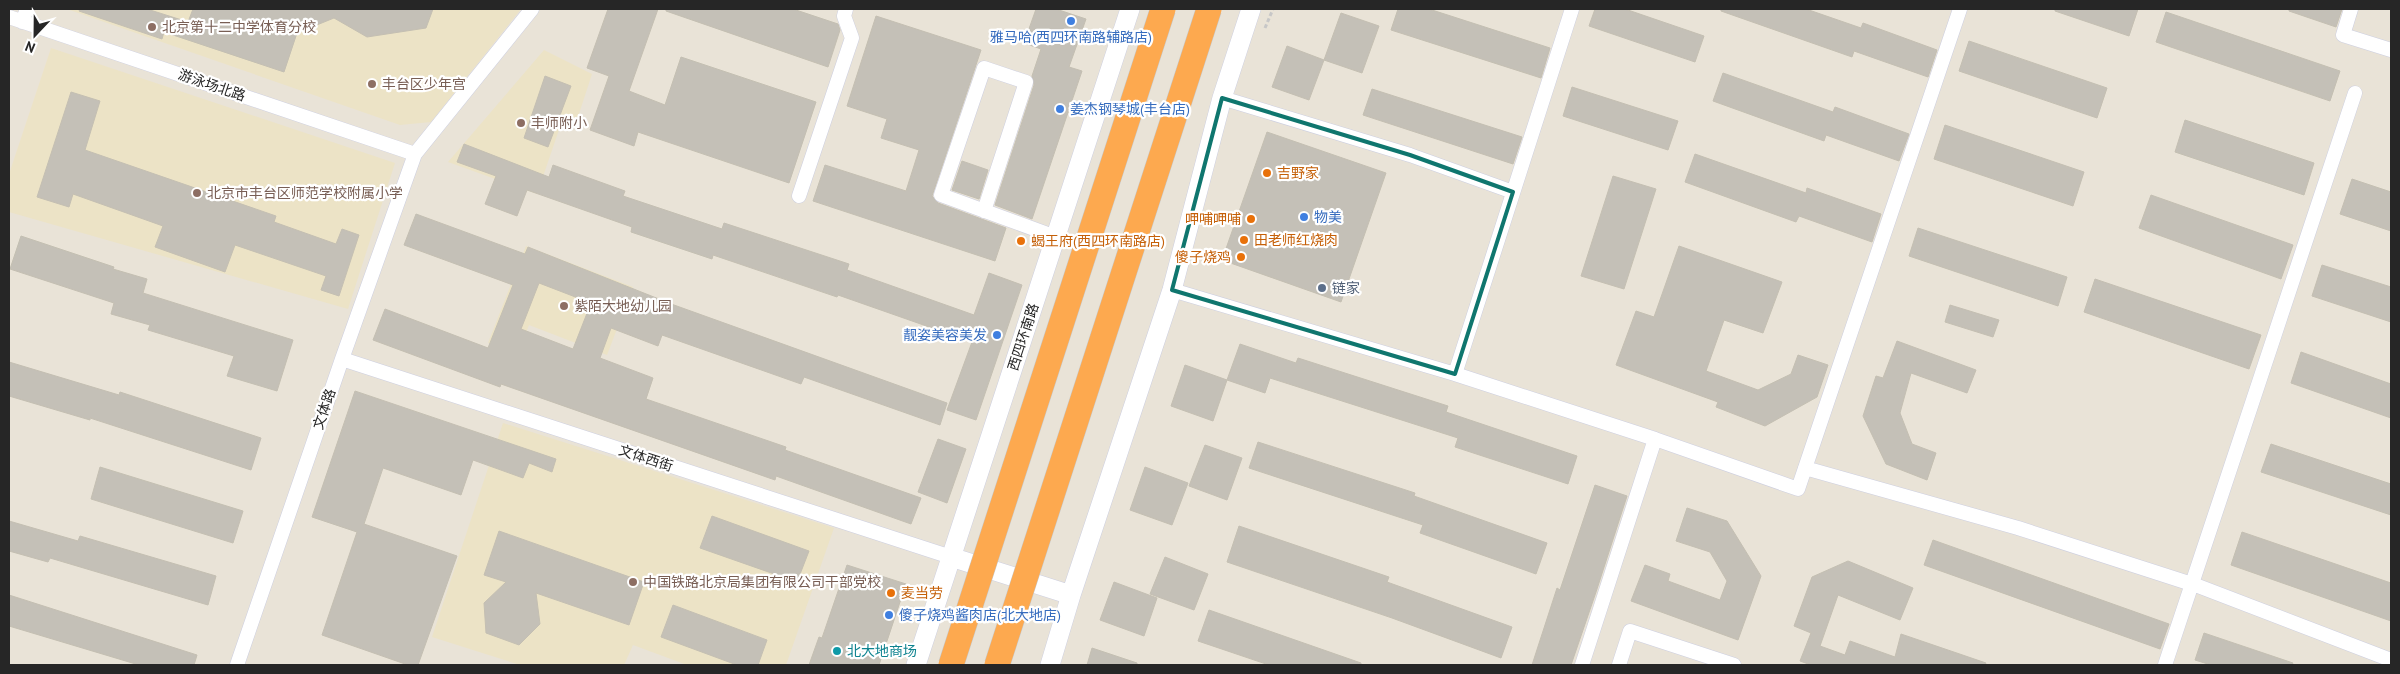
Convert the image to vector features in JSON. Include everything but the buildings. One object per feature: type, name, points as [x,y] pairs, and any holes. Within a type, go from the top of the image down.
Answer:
[{"type":"highway","points":[[951,665],[1163,9]]},
{"type":"highway","points":[[997,665],[1208,9]]},
{"type":"street","name":"文体路","points":[[237,665],[342,359],[415,154],[532,9]]},
{"type":"street","points":[[799,196],[852,38],[844,16],[846,9]]},
{"type":"street","name":"西四环南路","points":[[916,665],[1130,9]]},
{"type":"street","points":[[951,665],[1163,9]]},
{"type":"street","points":[[997,665],[1208,9]]},
{"type":"street","points":[[1050,665],[1071,595],[1172,290],[1222,98],[1251,9]]},
{"type":"street","points":[[1455,374],[1572,9]]},
{"type":"street","points":[[1172,290],[1455,374],[1654,439],[1798,489],[1960,9]]},
{"type":"street","points":[[2351,9],[2343,35],[2391,50]]},
{"type":"street","name":"游泳场北路","points":[[9,17],[25,15],[415,154]]},
{"type":"street","points":[[984,211],[1026,82],[984,68],[941,195],[984,211],[1056,237]]},
{"type":"street","points":[[2165,665],[2356,93]]},
{"type":"street","points":[[1222,98],[1410,155],[1513,192]]},
{"type":"street","name":"文体西街","points":[[342,359],[951,557]]},
{"type":"street","points":[[1582,665],[1654,439]]},
{"type":"street","points":[[1805,468],[2018,528],[2192,584],[2391,660]]},
{"type":"street","points":[[951,557],[1071,595]]},
{"type":"street","points":[[1620,665],[1630,631],[1734,665]]},
{"type":"highlighted area","points":[[1222,98],[1410,155],[1513,192],[1455,374],[1172,290]]},
{"type":"shaded area","name":"丰台区少年宫","points":[[67,9],[521,9],[431,122],[400,125]]},
{"type":"shaded area","name":"北京市丰台区师范学校附属小学","points":[[51,48],[395,163],[348,309],[9,212],[9,174]]},
{"type":"shaded area","name":"丰师附小","points":[[544,50],[592,74],[575,126],[562,121],[537,194],[448,162]]},
{"type":"shaded area","name":"紫陌大地幼儿园","points":[[526,246],[633,287],[607,355],[529,325],[518,354],[488,343]]},
{"type":"shaded area","name":"中国铁路北京局集团有限公司干部党校","points":[[503,423],[834,528],[786,665],[687,665],[633,645],[624,665],[520,665],[432,637]]},
{"type":"place","name":"雅马哈(西四环南路辅路店)","points":[[1071,21]]},
{"type":"place","name":"北京第十二中学体育分校","points":[[152,27]]},
{"type":"place","name":"丰台区少年宫","points":[[372,84]]},
{"type":"place","name":"姜杰钢琴城(丰台店)","points":[[1060,109]]},
{"type":"place","name":"丰师附小","points":[[521,123]]},
{"type":"place","name":"吉野家","points":[[1267,173]]},
{"type":"place","name":"北京市丰台区师范学校附属小学","points":[[197,193]]},
{"type":"place","name":"物美","points":[[1304,217]]},
{"type":"place","name":"呷哺呷哺","points":[[1251,219]]},
{"type":"place","name":"田老师红烧肉","points":[[1244,240]]},
{"type":"place","name":"蝎王府(西四环南路店)","points":[[1021,241]]},
{"type":"place","name":"傻子烧鸡","points":[[1241,257]]},
{"type":"place","name":"链家","points":[[1322,288]]},
{"type":"place","name":"紫陌大地幼儿园","points":[[564,306]]},
{"type":"place","name":"靓姿美容美发","points":[[997,335]]},
{"type":"place","name":"中国铁路北京局集团有限公司干部党校","points":[[633,582]]},
{"type":"place","name":"麦当劳","points":[[891,593]]},
{"type":"place","name":"傻子烧鸡酱肉店(北大地店)","points":[[889,615]]},
{"type":"place","name":"北大地商场","points":[[837,651]]}]
